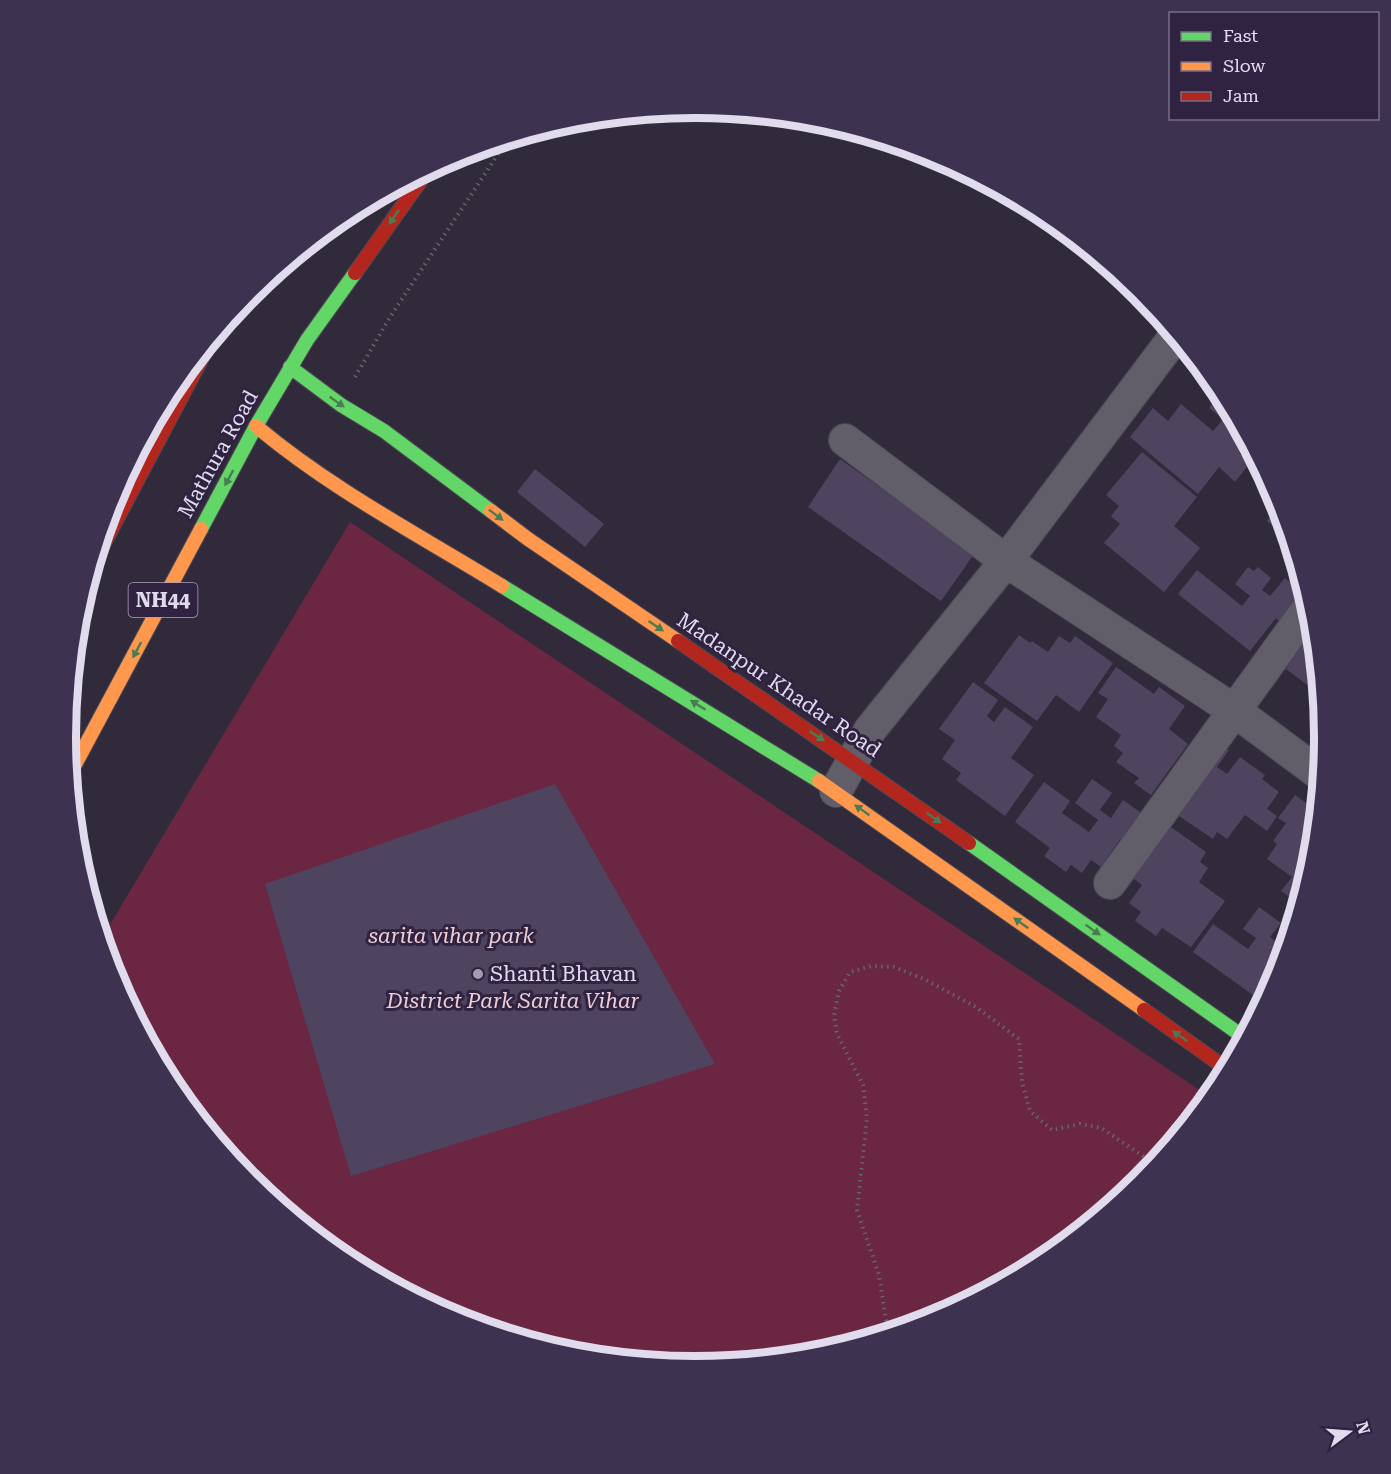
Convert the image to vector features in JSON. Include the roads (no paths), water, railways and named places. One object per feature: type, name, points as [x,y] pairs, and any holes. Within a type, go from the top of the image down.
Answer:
[{"type":"main road","name":"Mathura Road","points":[[77,761],[256,426],[290,367],[418,184]]},
{"type":"main road","name":"Madanpur Khadar Road","points":[[290,367],[341,405],[384,431],[528,539],[852,760],[1239,1034]]},
{"type":"main road","points":[[116,521],[191,379]]},
{"type":"main road","points":[[256,426],[293,457],[335,485],[596,642],[836,791],[1221,1065]]},
{"type":"street","points":[[836,791],[870,730],[1006,561],[1171,341]]},
{"type":"street","points":[[845,440],[1006,561],[1235,711],[1313,769]]},
{"type":"street","points":[[1110,883],[1303,616]]},
{"type":"place","name":"Shanti Bhavan","points":[[478,974]]},
{"type":"park label","name":"sarita vihar park","points":[[451,936]]},
{"type":"park label","name":"District Park Sarita Vihar","points":[[513,1001]]}]
